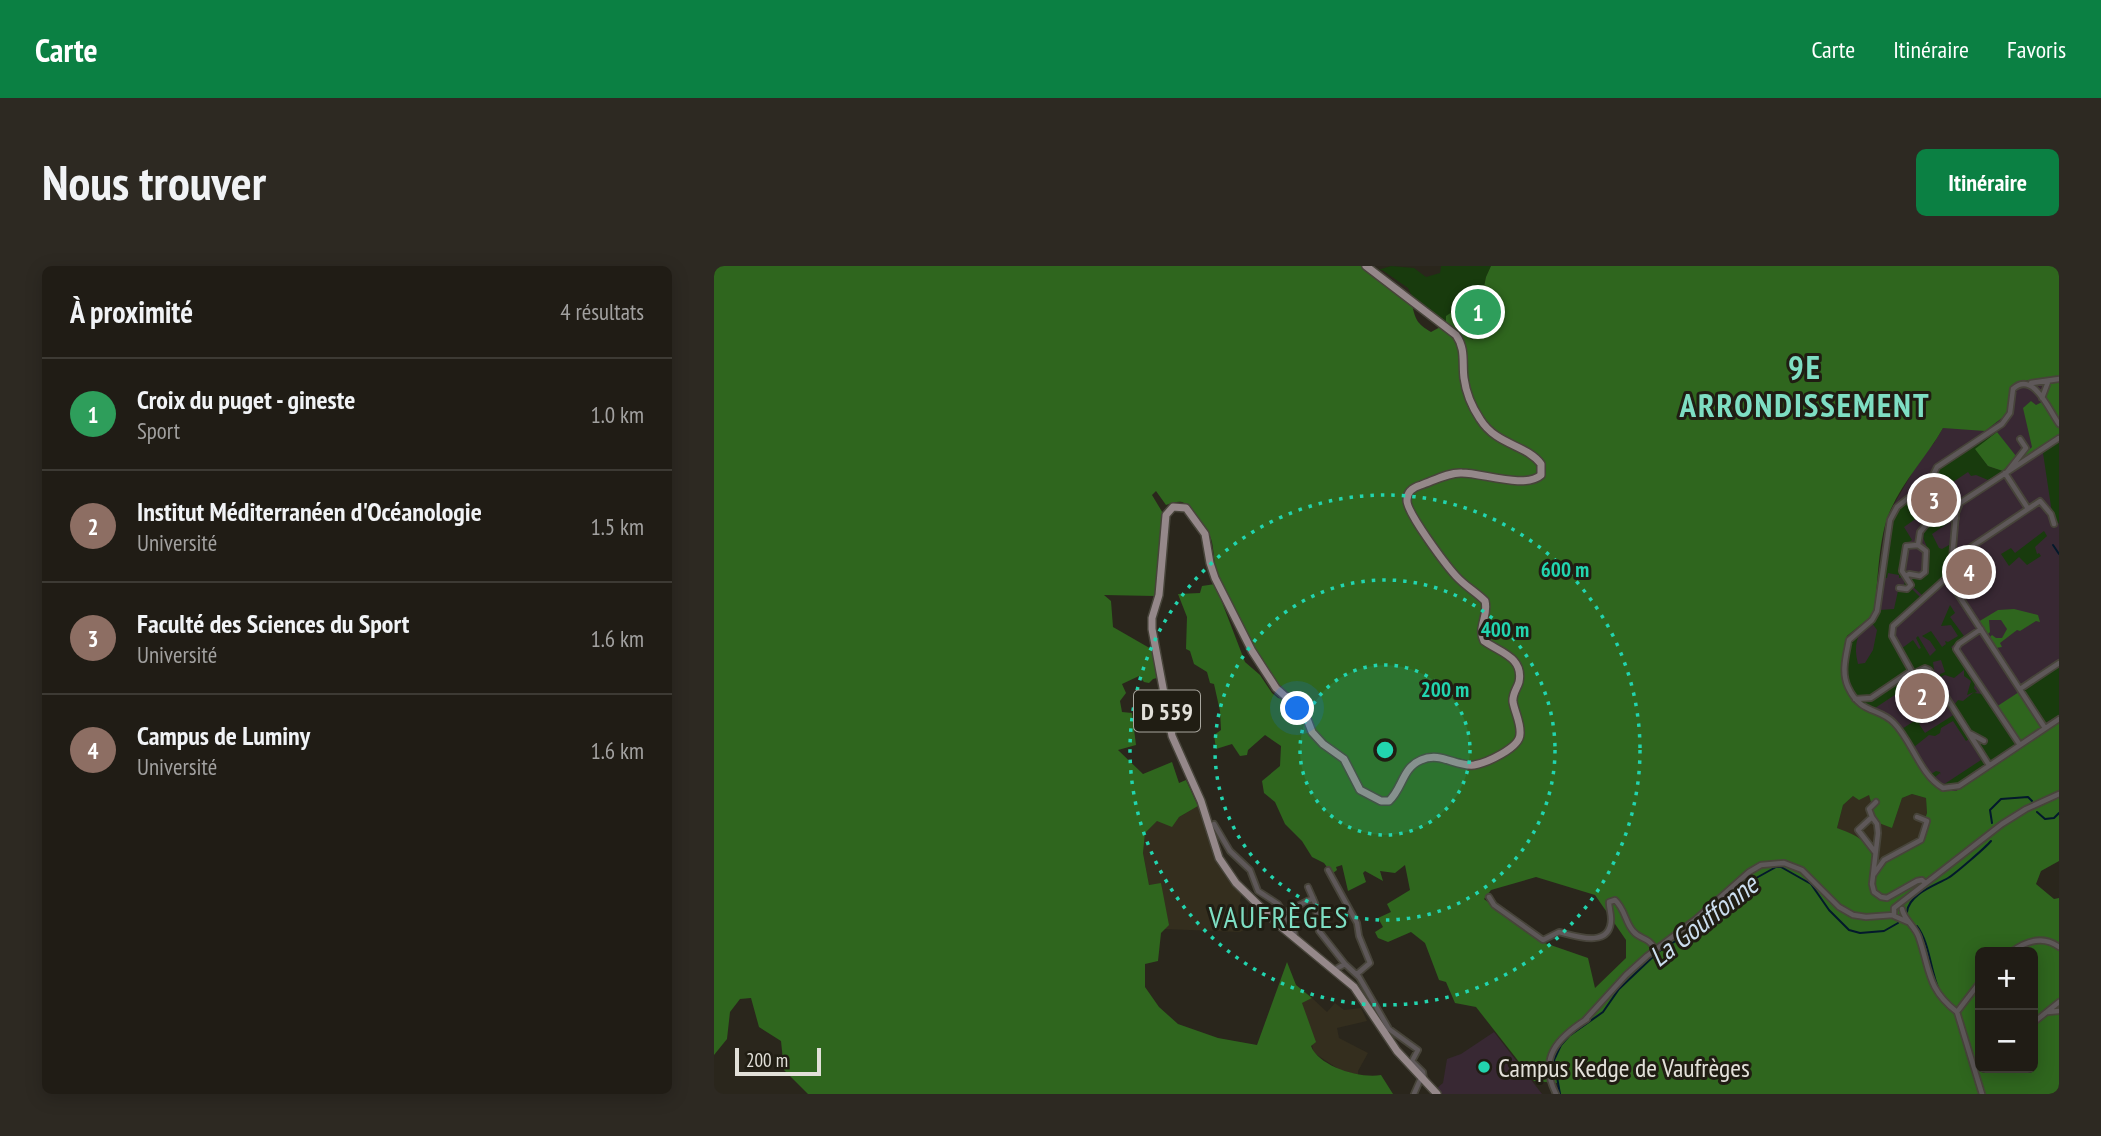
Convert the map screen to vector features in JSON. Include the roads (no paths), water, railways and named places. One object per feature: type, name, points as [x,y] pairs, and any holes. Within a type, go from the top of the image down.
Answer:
[{"type":"main road","name":"D 559","points":[[1366,266],[1456,335],[1463,348],[1467,390],[1479,418],[1498,439],[1536,458],[1541,464],[1541,475],[1536,479],[1524,481],[1458,473],[1415,487],[1410,490],[1407,499],[1423,533],[1454,574],[1485,601],[1486,614],[1480,631],[1484,641],[1508,654],[1518,666],[1519,683],[1513,698],[1520,733],[1517,744],[1474,765],[1444,757],[1424,758],[1406,771],[1389,801],[1381,801],[1363,792],[1356,785],[1344,759],[1316,737],[1301,703],[1281,693],[1252,651],[1215,578],[1205,534],[1185,508],[1179,505],[1173,507],[1167,515],[1159,596],[1152,622],[1168,717],[1177,750],[1201,801],[1220,859],[1228,874],[1295,939],[1358,992],[1397,1051],[1437,1094]]},
{"type":"street","points":[[2059,379],[2023,383],[2013,389],[2010,413],[2002,424],[1937,467],[1926,489],[1907,499],[1891,515],[1877,611],[1872,620],[1849,639],[1844,672],[1847,685],[1856,699],[1865,708],[1894,722],[1934,782],[1943,788],[1959,786],[2059,719]]},
{"type":"street","points":[[2042,399],[2048,382]]},
{"type":"street","points":[[2030,383],[2059,424]]},
{"type":"street","points":[[2045,728],[1950,579],[1960,503],[2059,438]]},
{"type":"street","points":[[2006,472],[2026,448],[2020,439]]},
{"type":"street","points":[[2006,472],[2027,507]]},
{"type":"street","points":[[1952,559],[2027,507],[2042,501],[2053,522],[2059,515]]},
{"type":"street","points":[[1917,545],[1920,532],[1930,520],[1956,518]]},
{"type":"street","points":[[1899,588],[1907,589],[1910,586],[1902,571],[1905,549],[1911,544],[1917,545],[1926,551],[1924,572],[1920,576],[1906,576]]},
{"type":"street","points":[[1950,579],[1944,580],[1892,628],[1893,639],[1911,671],[1915,673],[1925,668],[1928,670],[1989,765]]},
{"type":"street","points":[[1981,629],[1960,643],[1956,649],[2020,745]]},
{"type":"street","points":[[2020,689],[2059,663]]},
{"type":"street","points":[[1856,699],[1871,698],[1911,671]]},
{"type":"street","points":[[1970,734],[1984,741]]},
{"type":"street","points":[[1556,1094],[1549,1071],[1555,1046],[1585,1020],[1655,949],[1696,919],[1749,872],[1770,863],[1788,864],[1801,870],[1839,907],[1853,915],[1866,917],[1898,912],[1905,902],[1926,884],[2011,818],[2059,794]]},
{"type":"street","points":[[1876,802],[1869,809],[1878,828],[1872,889],[1884,898],[1919,880],[1926,884]]},
{"type":"street","points":[[1872,817],[1858,830],[1876,853]]},
{"type":"street","points":[[1874,875],[1884,860],[1921,840],[1927,821],[1917,817]]},
{"type":"street","points":[[1214,824],[1230,851],[1250,870],[1254,886],[1260,893],[1274,900],[1284,913],[1294,930],[1295,939]]},
{"type":"street","points":[[1328,870],[1357,923],[1359,936],[1370,962],[1357,974]]},
{"type":"street","points":[[1244,891],[1248,885],[1254,886]]},
{"type":"street","points":[[1308,887],[1313,898],[1319,931],[1345,964],[1357,974],[1389,1029],[1418,1051],[1412,1061],[1423,1072],[1423,1079],[1414,1094]]},
{"type":"street","points":[[1489,897],[1494,905],[1543,940],[1559,932],[1588,939],[1603,936],[1608,932],[1611,922],[1609,902],[1615,900],[1622,908],[1632,930],[1650,941],[1655,949]]},
{"type":"street","points":[[1284,913],[1313,898]]},
{"type":"street","points":[[1898,912],[1919,938],[1934,987],[1943,1002],[1956,1013],[1982,1094]]},
{"type":"street","points":[[2019,947],[2039,940],[2059,947]]},
{"type":"street","points":[[1334,970],[1345,964]]},
{"type":"street","points":[[1956,1013],[1975,988]]},
{"type":"street","points":[[2038,1019],[2059,1002]]},
{"type":"street","points":[[2047,1012],[2059,1011]]},
{"type":"street","points":[[1971,1058],[1975,1058]]},
{"type":"waterway","points":[[2053,545],[2059,554]]},
{"type":"waterway","name":"La Gouffonne","points":[[1992,823],[1990,810],[2001,799],[2028,797],[2032,801]]},
{"type":"waterway","name":"La Gouffonne","points":[[2037,812],[2045,819],[2054,818],[2059,813]]},
{"type":"waterway","name":"La Gouffonne","points":[[1907,912],[1917,895],[1952,876],[1991,841]]},
{"type":"waterway","name":"La Gouffonne","points":[[1560,1094],[1554,1060],[1561,1045],[1569,1036],[1603,1012],[1619,989],[1658,952],[1698,927],[1745,882],[1781,867],[1811,884],[1829,910],[1849,930],[1860,933],[1884,931],[1898,923]]},
{"type":"waterway","points":[[1917,926],[1925,940],[1939,990]]},
{"type":"place","name":"Croix du puget - gineste","points":[[1478,312]]},
{"type":"place","name":"Faculté des Sciences du Sport","points":[[1934,500]]},
{"type":"place","name":"Campus de Luminy","points":[[1969,572]]},
{"type":"place","name":"Institut Méditerranéen d'Océanologie","points":[[1922,696]]},
{"type":"place","name":"Campus Kedge de Vaufrèges","points":[[1484,1067]]},
{"type":"district","name":"9E ARRONDISSEMENT","points":[[1805,385]]},
{"type":"district","name":"VAUFRÈGES","points":[[1279,916]]}]
